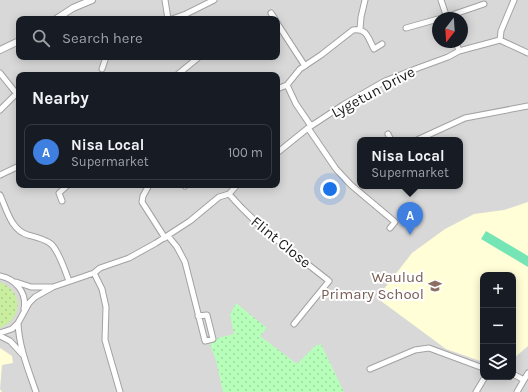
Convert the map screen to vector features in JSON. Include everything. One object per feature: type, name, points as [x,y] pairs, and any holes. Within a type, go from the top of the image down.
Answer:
[{"type":"street","points":[[61,16],[73,8],[92,0]]},
{"type":"street","points":[[165,0],[168,16]]},
{"type":"street","points":[[180,16],[214,0]]},
{"type":"street","points":[[360,29],[360,17],[365,0]]},
{"type":"street","points":[[441,0],[444,12]]},
{"type":"street","points":[[514,0],[501,31],[500,40],[528,53]]},
{"type":"street","points":[[462,12],[484,4]]},
{"type":"street","points":[[406,28],[432,22]]},
{"type":"street","points":[[280,28],[304,66]]},
{"type":"street","points":[[280,88],[287,85],[304,66],[321,55],[353,30],[363,30],[374,49],[382,44]]},
{"type":"street","name":"Lygetun Drive","points":[[280,151],[309,127],[343,105],[385,82],[452,56],[459,51],[500,40]]},
{"type":"street","points":[[0,50],[16,43]]},
{"type":"street","points":[[102,69],[105,60]]},
{"type":"street","points":[[181,72],[195,60]]},
{"type":"street","points":[[0,73],[16,90]]},
{"type":"street","points":[[287,85],[309,127],[336,169],[351,186],[395,222],[390,228]]},
{"type":"street","points":[[0,110],[16,94]]},
{"type":"street","points":[[424,137],[465,118],[528,106]]},
{"type":"street","points":[[0,175],[16,167]]},
{"type":"street","points":[[62,201],[59,193],[64,188]]},
{"type":"street","points":[[147,188],[143,196],[142,202],[166,237],[177,247],[185,262],[198,316],[205,341],[213,339],[207,315],[198,316]]},
{"type":"street","points":[[0,332],[12,329],[18,323],[29,303],[35,296],[53,287],[94,273],[100,268],[129,258],[166,237],[190,221],[219,198],[229,194],[234,188]]},
{"type":"street","name":"Flint Close","points":[[229,194],[243,211],[265,231],[329,281],[294,324]]},
{"type":"street","points":[[0,195],[13,225],[17,229],[27,235],[45,240],[55,248],[69,281]]},
{"type":"street","points":[[94,273],[102,290],[106,307],[105,340],[120,392]]},
{"type":"street","points":[[0,276],[31,287],[53,287]]},
{"type":"street","points":[[12,280],[19,286],[23,295],[25,305],[23,314]]},
{"type":"street","points":[[18,323],[19,336],[24,356],[36,392]]},
{"type":"street","points":[[0,336],[15,345],[24,356]]},
{"type":"street","points":[[370,369],[414,350],[429,348],[480,367]]},
{"type":"street","points":[[517,392],[528,373]]},
{"type":"street","points":[[516,376],[524,380]]},
{"type":"street","points":[[476,392],[483,380]]},
{"type":"shaded area","points":[[0,0],[528,0],[528,392],[0,392]]},
{"type":"shaded area","name":"Waulud Primary School","points":[[528,202],[528,346],[516,356],[516,272],[480,272],[480,361],[446,349],[377,298],[412,253],[445,229],[474,214],[504,210]]},
{"type":"shaded area","points":[[0,348],[12,356],[13,363],[2,365],[0,389]]},
{"type":"green space","points":[[486,231],[528,256],[528,267],[481,239]]},
{"type":"green space","points":[[0,282],[8,286],[13,292],[17,298],[18,305],[13,318],[8,324],[0,328]]},
{"type":"green space","points":[[236,303],[267,328],[260,336],[297,364],[315,346],[321,344],[344,392],[223,392],[216,360],[210,345],[218,338],[234,334],[230,315]]},
{"type":"place","name":"Nisa Local","points":[[410,235]]},
{"type":"place","name":"Waulud Primary School","points":[[435,286]]}]
